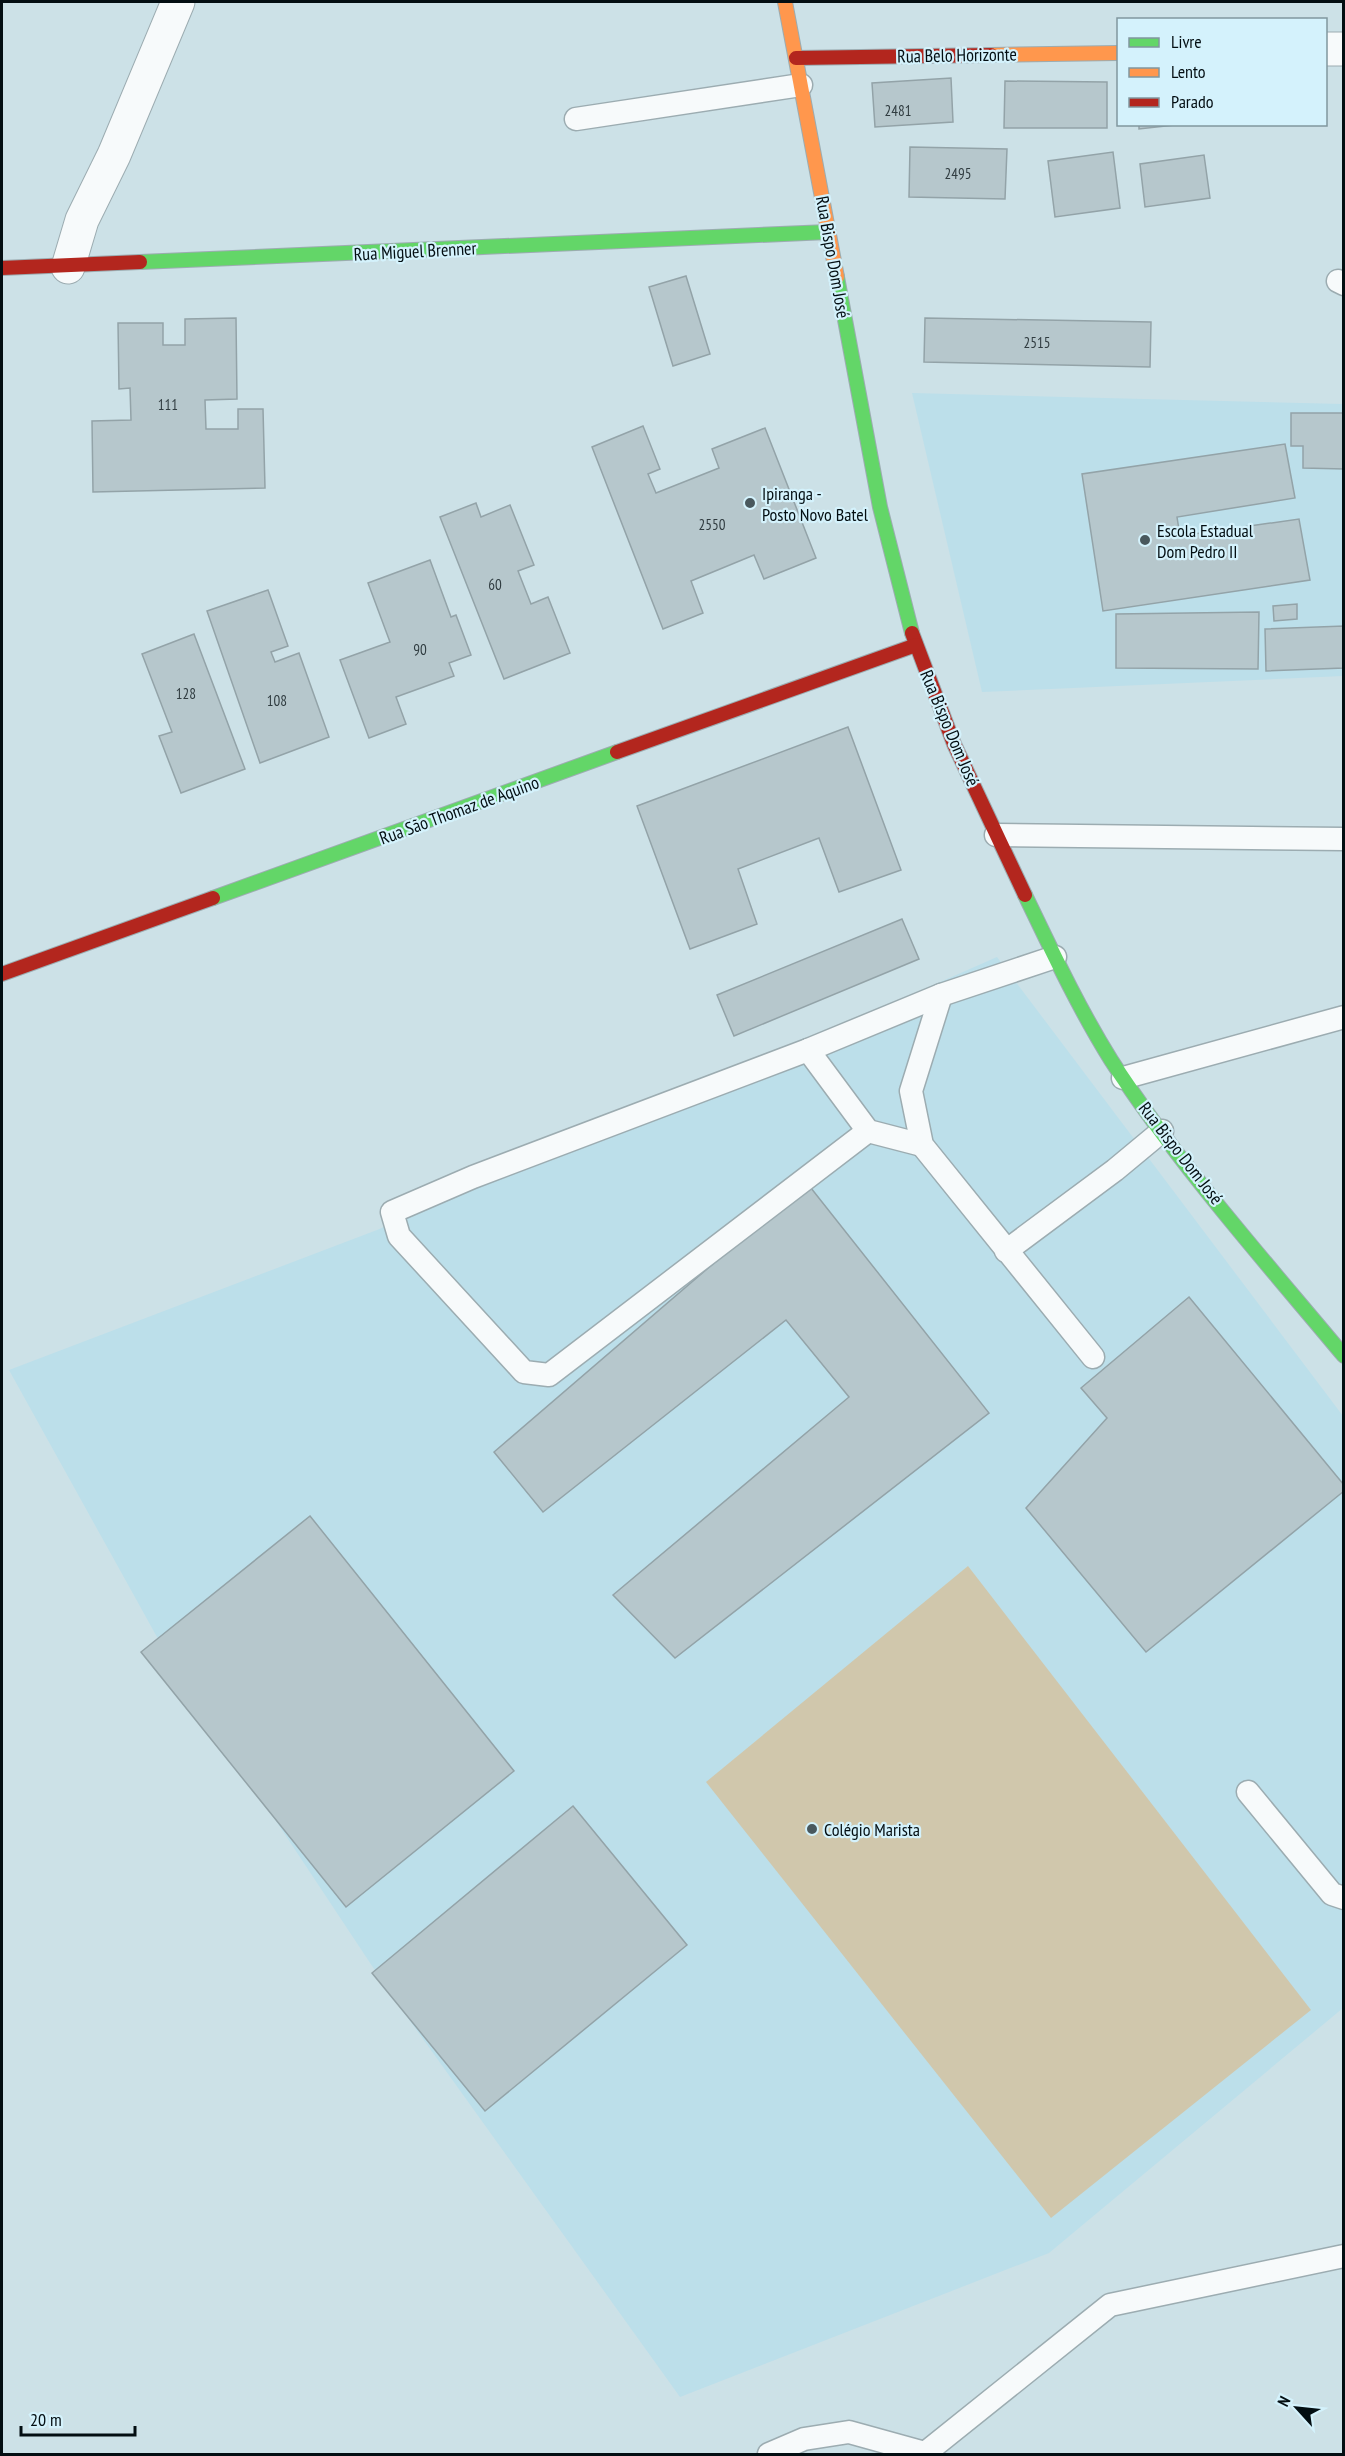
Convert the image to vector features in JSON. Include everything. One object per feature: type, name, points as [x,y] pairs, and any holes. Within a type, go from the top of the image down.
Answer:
[{"type":"street","points":[[68,267],[82,220],[114,154],[178,2]]},
{"type":"street","name":"Rua Bispo Dom José","points":[[785,2],[880,507],[916,645],[996,835],[1088,1020],[1123,1078],[1162,1131],[1344,1356]]},
{"type":"street","points":[[1327,49],[1344,49]]},
{"type":"street","name":"Rua Belo Horizonte","points":[[796,58],[1117,52]]},
{"type":"street","name":"Rua Miguel Brenner","points":[[2,268],[68,267],[828,232]]},
{"type":"street","name":"Rua São Thomaz de Aquino","points":[[2,974],[916,645]]},
{"type":"lane","points":[[576,119],[801,85]]},
{"type":"lane","points":[[996,835],[1344,839]]},
{"type":"lane","points":[[868,1131],[549,1375],[524,1372],[399,1236],[392,1212],[473,1178],[808,1050],[940,995],[1055,957]]},
{"type":"lane","points":[[940,995],[911,1091],[922,1145],[1093,1357]]},
{"type":"lane","points":[[1123,1078],[1344,1017]]},
{"type":"lane","points":[[808,1050],[868,1131],[922,1145]]},
{"type":"lane","points":[[1006,1251],[1115,1170],[1162,1131]]},
{"type":"lane","points":[[1248,1792],[1332,1894],[1344,1898]]},
{"type":"lane","points":[[769,2454],[804,2439],[849,2432],[925,2454],[1110,2305],[1344,2256]]},
{"type":"shaded area","name":"Escola Estadual Dom Pedro II","points":[[912,393],[1343,404],[1343,676],[982,692]]},
{"type":"shaded area","name":"Colégio Marista","points":[[997,957],[1343,1416],[1343,2008],[1049,2253],[680,2397],[390,1993],[172,1664],[9,1370],[377,1230]]},
{"type":"shaded area","points":[[968,1566],[1311,2010],[1051,2218],[706,1782]]},
{"type":"building","points":[[951,78],[953,122],[875,127],[872,83]]},
{"type":"building","points":[[1005,81],[1107,82],[1107,128],[1004,128]]},
{"type":"building","points":[[1139,126],[1166,126],[1139,129]]},
{"type":"building","points":[[910,147],[1007,149],[1005,199],[909,197]]},
{"type":"building","points":[[1113,152],[1120,208],[1055,217],[1048,161]]},
{"type":"building","points":[[1204,155],[1210,198],[1145,207],[1140,164]]},
{"type":"building","points":[[686,276],[710,354],[673,366],[649,287]]},
{"type":"building","points":[[236,318],[237,399],[205,400],[206,429],[238,429],[238,409],[263,409],[265,488],[93,492],[92,421],[131,420],[130,388],[119,389],[118,323],[163,323],[163,345],[185,345],[185,319]]},
{"type":"building","points":[[925,318],[1151,322],[1150,367],[924,362]]},
{"type":"building","points":[[1291,413],[1344,413],[1344,469],[1303,468],[1303,446],[1291,446]]},
{"type":"building","points":[[643,426],[660,469],[648,474],[656,493],[719,468],[712,449],[765,428],[816,558],[764,579],[754,555],[691,581],[703,613],[663,629],[592,447]]},
{"type":"building","points":[[1285,444],[1295,498],[1177,517],[1180,536],[1299,519],[1310,580],[1103,611],[1082,474]]},
{"type":"building","points":[[476,503],[481,517],[510,505],[534,565],[518,571],[531,604],[548,597],[570,653],[504,679],[440,517]]},
{"type":"building","points":[[430,560],[451,617],[456,615],[471,655],[449,663],[454,676],[396,697],[406,724],[369,738],[340,660],[390,642],[368,583]]},
{"type":"building","points":[[268,590],[288,646],[271,652],[275,662],[299,653],[329,737],[260,763],[207,611]]},
{"type":"building","points":[[1297,604],[1297,619],[1274,621],[1273,606]]},
{"type":"building","points":[[1259,612],[1258,669],[1116,668],[1116,614]]},
{"type":"building","points":[[1344,626],[1344,668],[1266,671],[1265,629]]},
{"type":"building","points":[[194,634],[245,769],[181,793],[159,736],[172,732],[142,654]]},
{"type":"building","points":[[848,727],[901,870],[839,892],[819,838],[738,869],[757,924],[690,949],[637,806]]},
{"type":"building","points":[[902,919],[919,959],[734,1036],[717,995]]},
{"type":"building","points":[[807,1183],[989,1413],[675,1658],[613,1595],[849,1397],[786,1320],[543,1512],[494,1452]]},
{"type":"building","points":[[1189,1297],[1344,1485],[1344,1491],[1146,1652],[1026,1508],[1107,1418],[1081,1388]]},
{"type":"building","points":[[310,1516],[514,1771],[346,1907],[141,1652]]},
{"type":"building","points":[[573,1806],[687,1945],[485,2111],[372,1973]]},
{"type":"traffic: fast","points":[[140,262],[828,232]]},
{"type":"traffic: fast","points":[[837,277],[880,507],[912,633]]},
{"type":"traffic: fast","points":[[213,898],[617,752]]},
{"type":"traffic: fast","points":[[1025,895],[1087,1020],[1137,1099],[1223,1211],[1344,1356]]},
{"type":"traffic: slow","points":[[785,2],[837,277]]},
{"type":"traffic: slow","points":[[991,55],[1117,53]]},
{"type":"traffic: jam","points":[[796,58],[991,55]]},
{"type":"traffic: jam","points":[[2,268],[140,262]]},
{"type":"traffic: jam","points":[[912,633],[954,744],[1025,895]]},
{"type":"traffic: jam","points":[[617,752],[916,645]]},
{"type":"traffic: jam","points":[[2,974],[213,898]]},
{"type":"place","name":"Ipiranga - Posto Novo Batel","points":[[750,503]]},
{"type":"place","name":"Escola Estadual Dom Pedro II","points":[[1145,540]]},
{"type":"place","name":"Colégio Marista","points":[[812,1829]]}]
